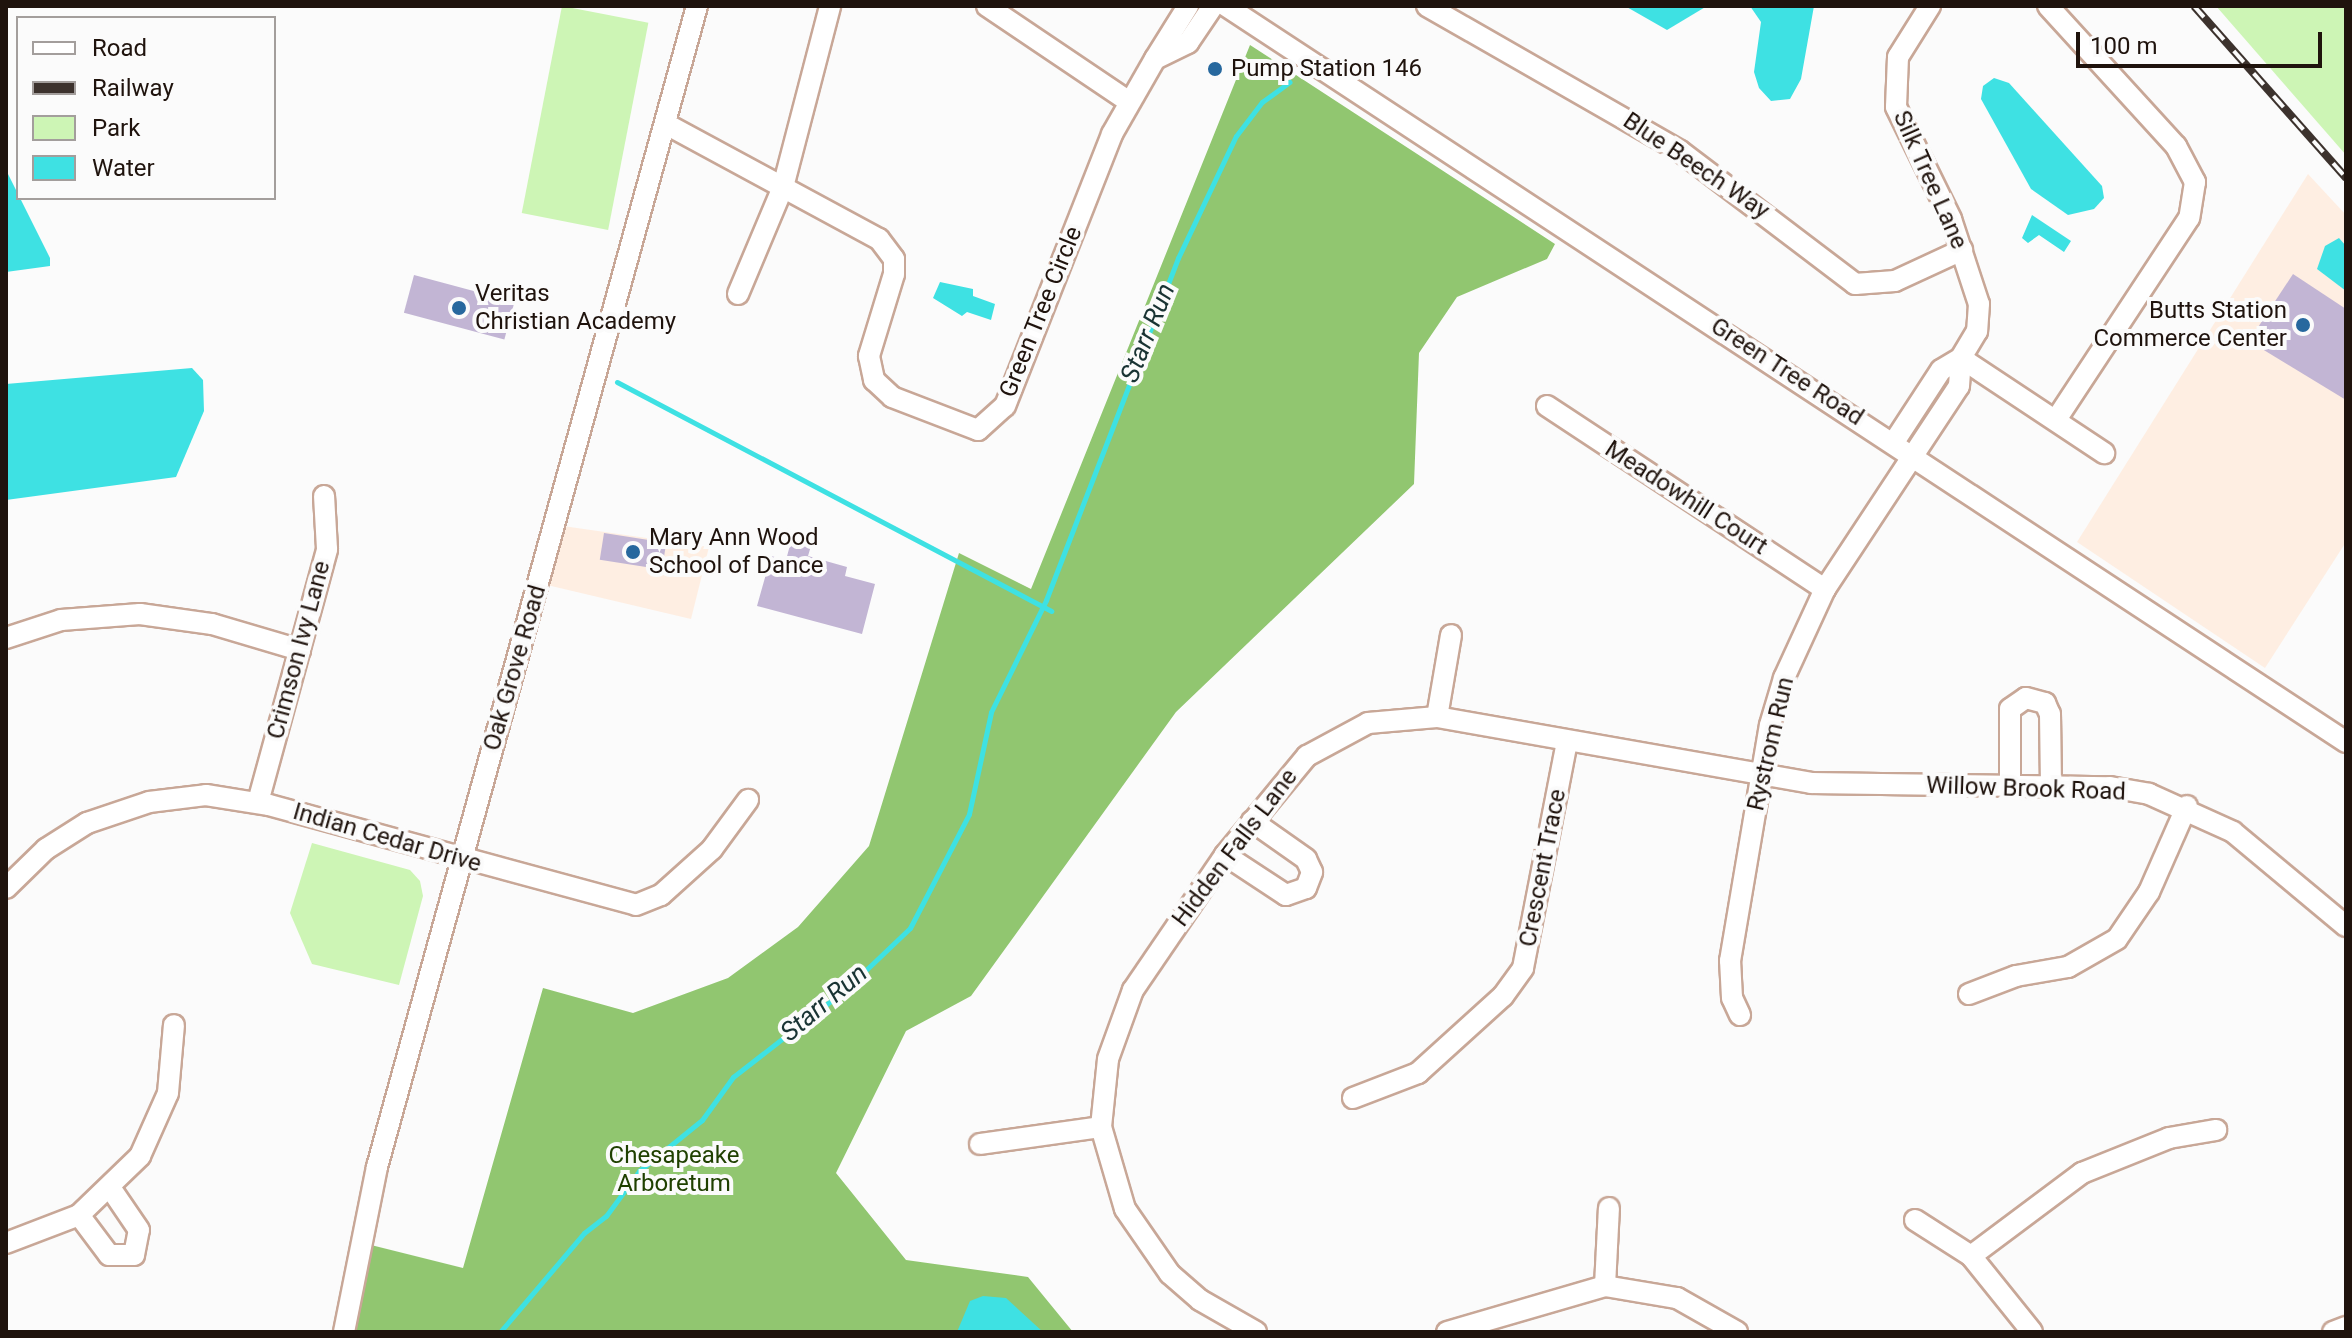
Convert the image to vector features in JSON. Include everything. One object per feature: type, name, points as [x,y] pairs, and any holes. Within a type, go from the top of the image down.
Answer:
[{"type":"street","name":"Oak Grove Road","points":[[344,1332],[377,1167],[697,6]]},
{"type":"street","points":[[738,294],[783,187],[830,6]]},
{"type":"street","points":[[987,6],[1128,101]]},
{"type":"street","name":"Green Tree Circle","points":[[666,124],[890,249],[894,274],[869,356],[874,380],[892,397],[978,430],[1005,406],[1128,101],[1188,6]]},
{"type":"street","name":"Green Tree Circle","points":[[1155,59],[1188,43],[1213,6]]},
{"type":"street","name":"Green Tree Road","points":[[1226,6],[1894,442],[2346,742]]},
{"type":"street","name":"Blue Beech Way","points":[[1427,6],[1680,151],[1855,284],[1895,281],[1962,250]]},
{"type":"street","name":"Silk Tree Lane","points":[[1915,456],[1959,386],[1961,358],[1980,318],[1962,250],[1896,107],[1898,57],[1930,6]]},
{"type":"street","points":[[2048,6],[2176,146],[2195,182],[2189,218],[2056,420]]},
{"type":"street","points":[[1961,358],[2104,453]]},
{"type":"street","name":"Silk Tree Lane","points":[[1894,442],[1941,370],[1961,358]]},
{"type":"street","name":"Meadowhill Court","points":[[1547,406],[1825,589]]},
{"type":"street","name":"Rystrom Run","points":[[1740,1015],[1728,979],[1761,773],[1784,678],[1825,589],[1915,456]]},
{"type":"street","name":"Crimson Ivy Lane","points":[[258,802],[327,549],[324,496]]},
{"type":"street","points":[[6,638],[61,620],[140,614],[212,624],[300,650]]},
{"type":"street","points":[[1437,717],[1451,635]]},
{"type":"street","points":[[2010,784],[2010,709],[2026,698],[2045,703],[2050,714],[2051,785]]},
{"type":"street","name":"Hidden Falls Lane","points":[[1256,1332],[1200,1300],[1146,1243],[1125,1209],[1101,1127],[1108,1059],[1129,1000],[1225,855],[1307,756],[1335,736],[1402,716],[1437,717],[1567,742],[1761,773]]},
{"type":"street","name":"Crescent Trace","points":[[1353,1098],[1418,1073],[1503,996],[1523,968],[1567,742]]},
{"type":"street","name":"Willow Brook Road","points":[[1761,773],[1864,786],[2010,784],[2110,787],[2187,806],[2233,832],[2346,926]]},
{"type":"street","name":"Indian Cedar Drive","points":[[6,888],[55,843],[118,811],[206,795],[258,802],[461,860],[644,904],[712,849],[748,800]]},
{"type":"street","points":[[1969,994],[2016,976],[2068,967],[2117,939],[2149,892],[2187,806]]},
{"type":"street","points":[[1225,855],[1286,895],[1306,888],[1312,872],[1306,859],[1252,821]]},
{"type":"street","points":[[6,1243],[79,1215],[111,1189],[157,1125],[174,1060],[174,1025]]},
{"type":"street","points":[[980,1144],[1101,1127]]},
{"type":"street","points":[[1971,1256],[2082,1173],[2169,1138],[2216,1130]]},
{"type":"street","points":[[79,1215],[109,1255],[134,1255],[139,1230],[111,1189]]},
{"type":"street","points":[[1605,1286],[1609,1208]]},
{"type":"street","points":[[1915,1220],[1971,1256],[2032,1332]]},
{"type":"street","points":[[1447,1332],[1605,1286],[1677,1298],[1737,1332]]},
{"type":"street","points":[[2333,1332],[2346,1327]]},
{"type":"shaded area","points":[[2308,174],[2346,215],[2346,542],[2265,668],[2077,542]]},
{"type":"shaded area","points":[[563,526],[709,547],[691,619],[547,585]]},
{"type":"green space","points":[[562,6],[648,23],[608,230],[522,213]]},
{"type":"green space","points":[[2216,6],[2346,6],[2346,155]]},
{"type":"green space","name":"Chesapeake Arboretum","points":[[1250,45],[1555,244],[1547,259],[1457,297],[1419,353],[1414,484],[1176,712],[971,996],[906,1031],[836,1173],[906,1260],[1028,1277],[1073,1332],[354,1332],[367,1244],[463,1268],[543,988],[633,1013],[728,978],[798,927],[869,846],[959,553],[1031,589]]},
{"type":"green space","points":[[312,843],[410,870],[420,881],[423,896],[399,985],[312,964],[290,913]]},
{"type":"water","points":[[1625,6],[1707,6],[1667,30]]},
{"type":"water","points":[[1750,6],[1814,6],[1801,79],[1790,99],[1771,101],[1759,88],[1754,72],[1761,22]]},
{"type":"water","points":[[1994,78],[2009,83],[2102,186],[2104,198],[2094,209],[2068,215],[2031,189],[1981,99],[1983,86]]},
{"type":"water","points":[[6,170],[16,190],[16,200],[21,200],[50,258],[50,266],[6,272]]},
{"type":"water","points":[[2032,215],[2071,241],[2064,252],[2039,235],[2028,243],[2022,238]]},
{"type":"water","points":[[2339,238],[2346,246],[2346,291],[2317,269],[2325,246]]},
{"type":"water","points":[[940,282],[973,289],[973,296],[995,304],[991,320],[967,312],[962,316],[933,298]]},
{"type":"water","points":[[192,368],[203,380],[204,411],[176,477],[6,500],[6,384]]},
{"type":"water","points":[[983,1296],[1006,1298],[1043,1332],[957,1332],[970,1301]]},
{"type":"building","name":"Butts Station Commerce Center","points":[[2293,274],[2346,309],[2346,400],[2249,341]]},
{"type":"building","name":"Veritas Christian Academy","points":[[414,275],[514,302],[504,340],[404,313]]},
{"type":"building","name":"Mary Ann Wood School of Dance","points":[[604,533],[666,543],[662,570],[600,560]]},
{"type":"building","points":[[793,534],[813,539],[808,556],[847,567],[845,576],[875,584],[862,634],[757,606],[771,556],[786,560]]},
{"type":"waterway","name":"Starr Run","points":[[500,1332],[584,1233],[606,1216],[639,1171],[702,1120],[733,1077],[846,989],[910,928],[969,814],[991,712],[1046,600],[1178,258],[1236,136],[1262,102],[1290,82]]},
{"type":"waterway","name":"Starr Run","points":[[617,382],[1051,611]]},
{"type":"railway","points":[[2194,6],[2346,178]]},
{"type":"place","name":"Pump Station 146","points":[[1215,69]]},
{"type":"place","name":"Veritas Christian Academy","points":[[459,308]]},
{"type":"place","name":"Butts Station Commerce Center","points":[[2303,325]]},
{"type":"place","name":"Mary Ann Wood School of Dance","points":[[633,552]]}]
